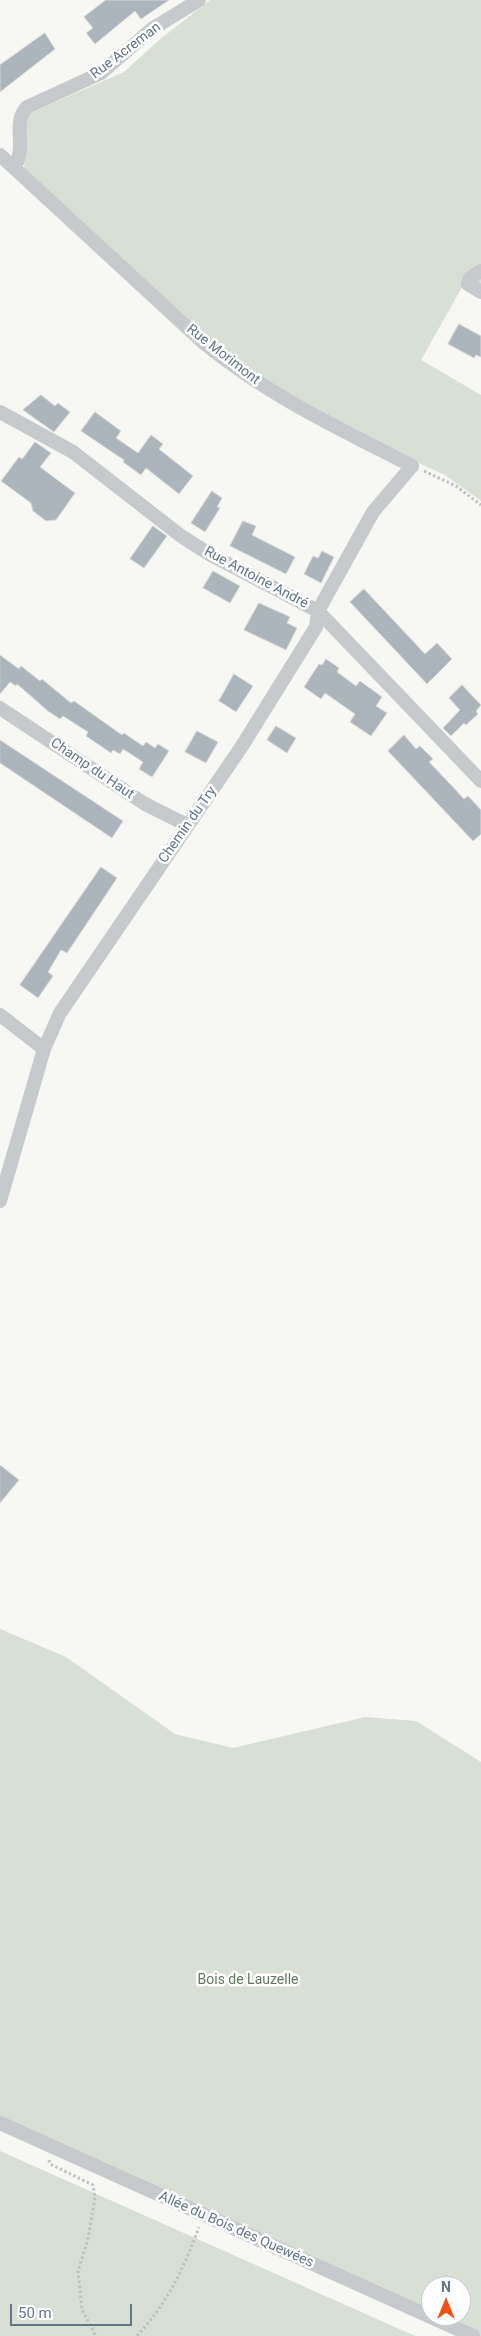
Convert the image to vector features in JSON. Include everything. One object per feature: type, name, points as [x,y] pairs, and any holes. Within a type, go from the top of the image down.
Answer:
[{"type":"street","name":"Rue Acreman","points":[[14,168],[21,155],[20,123],[23,112],[27,107],[101,73],[152,29],[199,0]]},
{"type":"street","name":"Rue Morimont","points":[[0,155],[197,336],[239,372],[311,415],[412,466]]},
{"type":"street","points":[[481,271],[470,278],[468,284],[481,292]]},
{"type":"street","name":"Rue Antoine André","points":[[0,412],[73,452],[181,536],[318,612],[481,781]]},
{"type":"street","name":"Chemin du Try","points":[[0,1201],[44,1049],[60,1013],[242,746],[316,627],[318,612],[373,512],[412,466]]},
{"type":"street","name":"Champ du Haut","points":[[0,708],[145,804],[187,825]]},
{"type":"street","points":[[0,1015],[44,1049]]},
{"type":"street","name":"Allée du Bois des Quewées","points":[[0,2123],[473,2336]]},
{"type":"path","points":[[412,466],[456,486],[481,505]]},
{"type":"path","points":[[46,2145],[50,2164],[93,2185],[95,2198],[88,2239],[78,2271],[82,2310],[96,2336]]},
{"type":"path","points":[[137,2336],[164,2303],[186,2262],[203,2216]]},
{"type":"green space","points":[[210,0],[481,0],[481,287],[466,280],[421,360],[481,395],[481,501],[445,475],[401,455],[268,384],[215,346],[24,169],[25,149],[22,126],[30,113],[124,72],[158,41]]},
{"type":"green space","name":"Bois de Lauzelle","points":[[0,1629],[66,1657],[175,1734],[233,1748],[365,1717],[416,1721],[481,1762],[481,2336],[471,2336],[449,2326],[471,2326],[471,2276],[421,2276],[421,2313],[0,2123]]},
{"type":"green space","points":[[0,2151],[415,2336],[0,2336]]},
{"type":"building","points":[[106,0],[169,0],[141,19],[135,11],[95,44],[86,33],[93,28],[84,17]]},
{"type":"building","points":[[45,33],[55,49],[0,92],[0,65]]},
{"type":"building","points":[[459,324],[481,336],[481,357],[476,355],[474,358],[448,344]]},
{"type":"building","points":[[41,395],[55,406],[58,403],[70,412],[54,432],[23,410]]},
{"type":"building","points":[[95,412],[121,431],[116,438],[138,453],[151,435],[163,444],[159,449],[193,476],[179,494],[146,468],[141,475],[123,462],[124,460],[81,431]]},
{"type":"building","points":[[35,442],[51,453],[40,467],[75,493],[56,520],[46,521],[33,511],[31,503],[1,481],[19,457],[22,459]]},
{"type":"building","points":[[212,491],[222,498],[217,507],[220,508],[205,532],[191,523]]},
{"type":"building","points":[[243,521],[256,526],[252,535],[295,557],[286,574],[230,546]]},
{"type":"building","points":[[153,526],[167,536],[144,568],[130,559]]},
{"type":"building","points":[[322,551],[334,557],[321,583],[304,574],[313,556],[318,558]]},
{"type":"building","points":[[213,571],[240,586],[230,603],[203,588]]},
{"type":"building","points":[[364,589],[425,654],[437,643],[452,659],[427,684],[350,602]]},
{"type":"building","points":[[259,603],[290,617],[287,623],[297,628],[286,650],[244,630]]},
{"type":"building","points":[[0,655],[19,669],[21,666],[40,681],[42,679],[71,703],[74,701],[122,735],[124,733],[143,746],[146,742],[155,748],[158,744],[169,751],[152,777],[139,769],[143,762],[123,749],[120,754],[113,750],[111,753],[86,736],[88,732],[63,716],[60,719],[48,711],[17,684],[16,686],[10,682],[0,694]]},
{"type":"building","points":[[326,659],[339,668],[337,672],[356,686],[360,681],[382,697],[376,706],[387,713],[371,736],[350,722],[355,714],[325,693],[321,699],[304,687],[319,664],[322,665]]},
{"type":"building","points":[[234,674],[253,686],[236,712],[219,701]]},
{"type":"building","points":[[462,685],[481,705],[476,711],[478,714],[466,725],[464,723],[451,736],[443,728],[460,710],[449,698]]},
{"type":"building","points":[[276,726],[296,738],[287,753],[267,740]]},
{"type":"building","points":[[197,731],[218,742],[206,763],[185,752]]},
{"type":"building","points":[[404,735],[416,749],[420,746],[433,759],[429,762],[464,799],[468,796],[481,810],[481,834],[473,841],[388,751]]},
{"type":"building","points":[[0,740],[123,821],[112,838],[0,763]]},
{"type":"building","points":[[101,867],[117,878],[67,953],[61,950],[48,972],[53,976],[38,998],[20,985]]},
{"type":"building","points":[[0,1465],[19,1480],[0,1503]]}]
